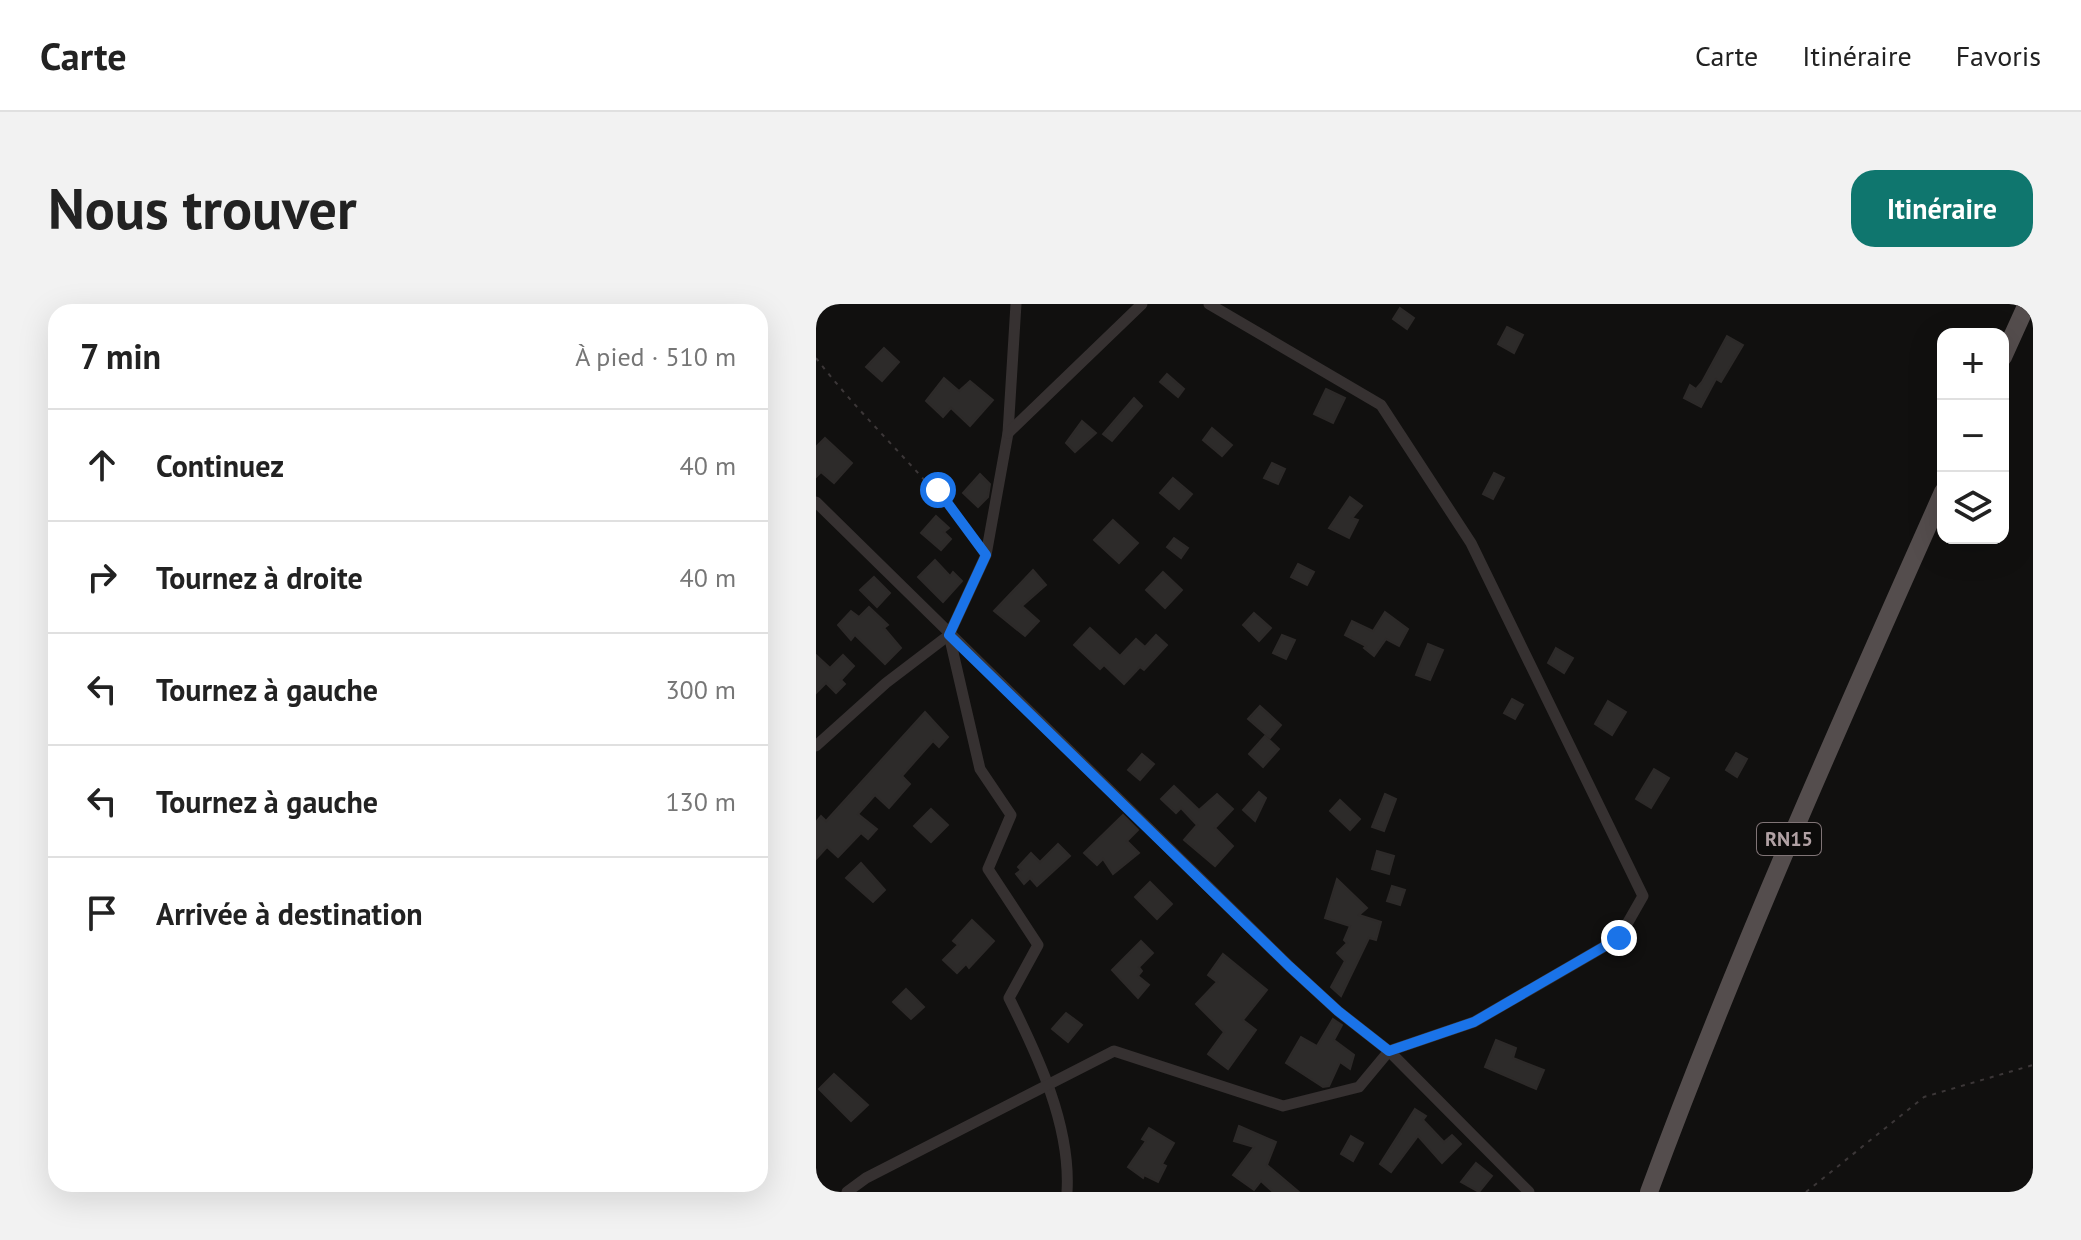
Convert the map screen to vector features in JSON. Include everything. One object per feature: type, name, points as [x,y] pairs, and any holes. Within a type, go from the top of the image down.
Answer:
[{"type":"main road","points":[[2009,344],[2027,304]]},
{"type":"main road","name":"RN15","points":[[1649,1192],[1707,1035],[1798,818],[1937,505]]},
{"type":"street","points":[[816,746],[886,683],[949,635],[986,555],[1008,433],[1016,304]]},
{"type":"street","points":[[1008,433],[1142,304]]},
{"type":"street","points":[[847,1192],[866,1178],[1046,1083],[1114,1051],[1283,1106],[1359,1087],[1389,1051],[1474,1022],[1619,938],[1643,896],[1471,543],[1381,405],[1209,304]]},
{"type":"street","points":[[816,502],[1289,966],[1338,1011],[1389,1051],[1529,1192]]},
{"type":"street","points":[[949,635],[980,769],[1011,815],[988,869],[1038,945],[1009,998],[1033,1045],[1046,1083],[1069,1163],[1067,1192]]},
{"type":"path","points":[[816,358],[842,392],[938,490],[986,555]]},
{"type":"path","points":[[1806,1192],[1924,1097],[2033,1065]]},
{"type":"building","points":[[1400,308],[1414,318],[1407,329],[1393,319]]},
{"type":"building","points":[[1507,327],[1523,335],[1514,353],[1498,344]]},
{"type":"building","points":[[1727,336],[1743,345],[1721,382],[1716,379],[1701,407],[1684,398],[1690,385],[1696,389],[1702,382]]},
{"type":"building","points":[[884,348],[899,362],[882,381],[866,367]]},
{"type":"building","points":[[1167,374],[1184,389],[1178,397],[1160,382]]},
{"type":"building","points":[[944,378],[959,391],[970,381],[993,400],[970,426],[951,408],[943,417],[926,401]]},
{"type":"building","points":[[1326,389],[1345,398],[1333,423],[1314,414]]},
{"type":"building","points":[[1134,398],[1142,406],[1112,441],[1103,434]]},
{"type":"building","points":[[1082,421],[1096,433],[1075,452],[1066,443]]},
{"type":"building","points":[[1212,428],[1232,445],[1222,456],[1203,440]]},
{"type":"building","points":[[825,438],[852,463],[834,483],[821,472],[816,477],[816,447]]},
{"type":"building","points":[[1272,463],[1285,469],[1278,484],[1264,478]]},
{"type":"building","points":[[1494,473],[1504,478],[1493,499],[1483,494]]},
{"type":"building","points":[[980,474],[990,484],[988,497],[978,507],[963,493]]},
{"type":"building","points":[[1173,478],[1192,494],[1179,509],[1160,493]]},
{"type":"building","points":[[1350,497],[1362,506],[1352,518],[1358,520],[1349,538],[1329,528]]},
{"type":"building","points":[[936,516],[949,528],[944,532],[951,539],[941,550],[921,533]]},
{"type":"building","points":[[1113,520],[1138,543],[1119,563],[1094,540]]},
{"type":"building","points":[[1174,538],[1188,548],[1181,558],[1167,547]]},
{"type":"building","points":[[935,560],[950,576],[953,572],[962,581],[943,602],[918,577]]},
{"type":"building","points":[[1298,564],[1314,572],[1307,585],[1291,577]]},
{"type":"building","points":[[1033,570],[1046,585],[1022,606],[1039,621],[1025,636],[994,611]]},
{"type":"building","points":[[1163,572],[1182,590],[1165,608],[1146,590]]},
{"type":"building","points":[[874,577],[890,593],[877,607],[860,590]]},
{"type":"building","points":[[869,607],[888,625],[884,628],[901,648],[885,664],[855,635],[851,640],[838,625],[851,611],[859,617]]},
{"type":"building","points":[[1385,612],[1408,629],[1399,646],[1386,639],[1374,656],[1364,648],[1366,646],[1345,635],[1352,621],[1373,631]]},
{"type":"building","points":[[1254,613],[1271,628],[1259,641],[1243,625]]},
{"type":"building","points":[[1090,628],[1120,656],[1136,639],[1145,647],[1156,635],[1167,645],[1144,670],[1140,667],[1124,684],[1104,665],[1100,669],[1074,645]]},
{"type":"building","points":[[1282,635],[1295,640],[1286,659],[1273,653]]},
{"type":"building","points":[[1428,644],[1443,650],[1430,680],[1416,675]]},
{"type":"building","points":[[1556,648],[1573,658],[1564,673],[1548,663]]},
{"type":"building","points":[[816,655],[830,668],[843,655],[854,666],[841,680],[845,684],[836,693],[826,683],[816,693]]},
{"type":"building","points":[[1512,699],[1523,705],[1515,719],[1504,713]]},
{"type":"building","points":[[1608,701],[1626,712],[1612,735],[1595,724]]},
{"type":"building","points":[[1260,706],[1281,725],[1270,738],[1248,719]]},
{"type":"building","points":[[925,712],[948,737],[939,747],[933,741],[902,776],[910,784],[889,808],[875,795],[858,814],[877,829],[868,839],[861,833],[838,857],[827,847],[816,859],[816,822],[821,816],[826,821]]},
{"type":"building","points":[[1265,736],[1279,749],[1263,767],[1249,754]]},
{"type":"building","points":[[1736,753],[1747,759],[1737,777],[1726,770]]},
{"type":"building","points":[[1142,754],[1154,764],[1140,780],[1128,770]]},
{"type":"building","points":[[1654,769],[1669,778],[1651,808],[1636,799]]},
{"type":"building","points":[[1174,786],[1199,810],[1217,794],[1233,809],[1215,828],[1233,846],[1215,866],[1184,840],[1197,825],[1181,808],[1176,813],[1161,799]]},
{"type":"building","points":[[1259,792],[1266,798],[1255,821],[1243,810]]},
{"type":"building","points":[[1385,794],[1396,799],[1384,831],[1372,827]]},
{"type":"building","points":[[1340,800],[1360,819],[1350,830],[1330,811]]},
{"type":"building","points":[[931,809],[948,825],[931,842],[914,826]]},
{"type":"building","points":[[1123,815],[1138,830],[1127,841],[1139,853],[1113,874],[1103,859],[1097,865],[1084,853]]},
{"type":"building","points":[[1058,844],[1070,856],[1037,886],[1030,878],[1024,884],[1016,874],[1021,870],[1018,867],[1031,853],[1040,862]]},
{"type":"building","points":[[1377,851],[1394,856],[1389,874],[1372,869]]},
{"type":"building","points":[[861,863],[885,890],[873,902],[846,878]]},
{"type":"building","points":[[1337,879],[1367,908],[1359,915],[1381,922],[1376,940],[1369,938],[1341,996],[1331,987],[1345,961],[1337,953],[1347,943],[1344,940],[1350,926],[1325,918]]},
{"type":"building","points":[[1150,882],[1172,904],[1157,919],[1135,897]]},
{"type":"building","points":[[1392,886],[1405,890],[1400,905],[1387,901]]},
{"type":"building","points":[[972,920],[994,941],[969,968],[966,964],[957,973],[943,960],[958,945],[953,941]]},
{"type":"building","points":[[1141,941],[1153,953],[1139,967],[1142,971],[1138,976],[1149,985],[1138,998],[1112,970]]},
{"type":"building","points":[[1223,954],[1267,990],[1243,1020],[1256,1030],[1228,1069],[1208,1054],[1224,1032],[1196,1004],[1217,982],[1208,975]]},
{"type":"building","points":[[906,989],[924,1007],[911,1019],[893,1002]]},
{"type":"building","points":[[1066,1013],[1082,1025],[1068,1042],[1052,1029]]},
{"type":"building","points":[[1333,1019],[1342,1025],[1334,1040],[1354,1055],[1350,1069],[1340,1062],[1329,1086],[1323,1087],[1286,1063],[1301,1037],[1317,1046]]},
{"type":"building","points":[[1496,1040],[1516,1048],[1513,1058],[1544,1070],[1536,1089],[1485,1067]]},
{"type":"building","points":[[834,1074],[868,1105],[851,1121],[819,1089]]},
{"type":"building","points":[[1415,1109],[1426,1116],[1423,1120],[1444,1142],[1452,1135],[1461,1144],[1442,1163],[1418,1136],[1391,1172],[1380,1164]]},
{"type":"building","points":[[1239,1126],[1276,1142],[1267,1165],[1299,1192],[1273,1192],[1261,1181],[1254,1190],[1233,1175],[1254,1147],[1234,1141]]},
{"type":"building","points":[[1149,1128],[1174,1143],[1162,1164],[1166,1166],[1158,1182],[1144,1175],[1143,1178],[1128,1167],[1146,1141],[1142,1139]]},
{"type":"building","points":[[1351,1136],[1363,1143],[1353,1161],[1341,1154]]},
{"type":"building","points":[[1476,1163],[1492,1176],[1479,1192],[1461,1182]]},
{"type":"route","points":[[938,490],[986,555],[949,635],[1289,966],[1338,1011],[1389,1051],[1474,1022],[1619,938]]}]
